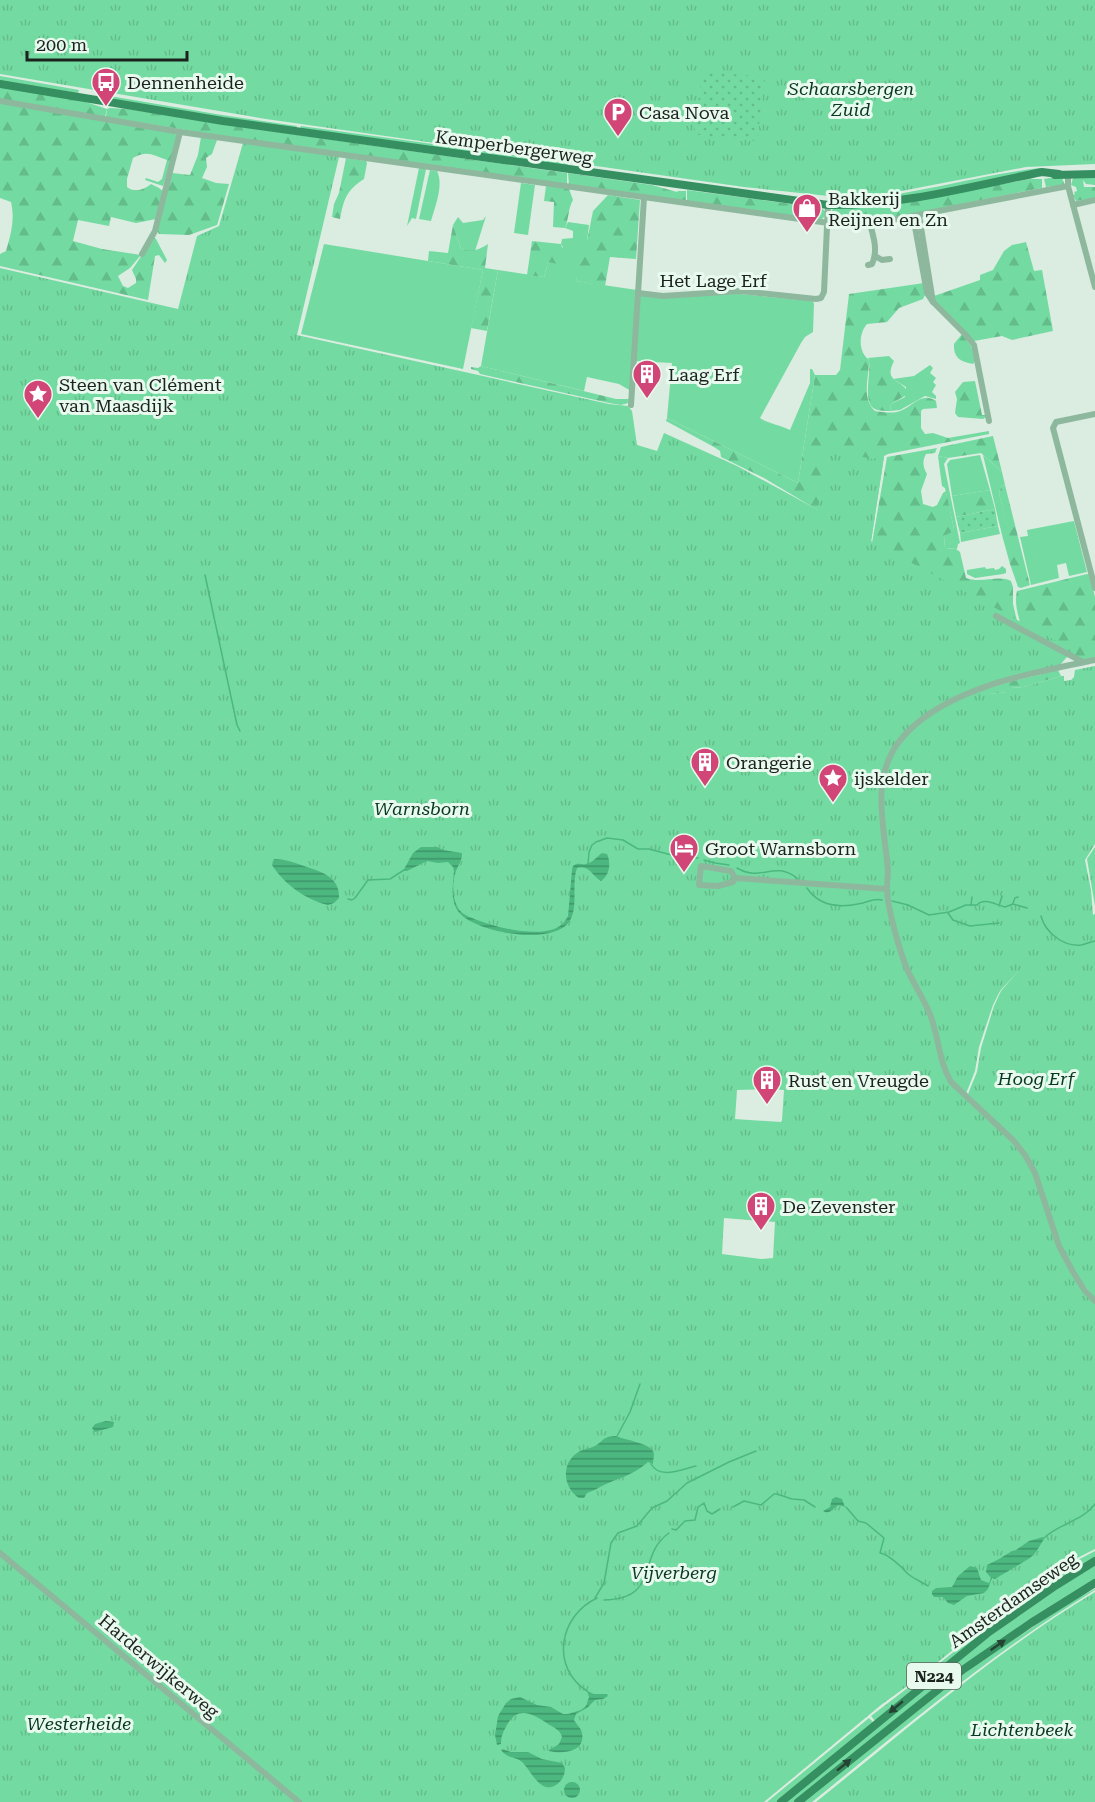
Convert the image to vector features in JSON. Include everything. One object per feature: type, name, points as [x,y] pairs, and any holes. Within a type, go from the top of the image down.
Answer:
[{"type":"main road","name":"Kemperbergerweg","points":[[0,84],[223,121],[828,206],[893,202],[1045,172],[1095,174]]},
{"type":"main road","name":"Amsterdamseweg","points":[[781,1802],[988,1632],[1095,1562]]},
{"type":"main road","name":"Amsterdamseweg","points":[[798,1802],[964,1670],[1031,1623],[1095,1583]]},
{"type":"street","name":"Kemperbergerweg","points":[[0,101],[180,132],[848,225],[870,224],[1068,186]]},
{"type":"street","points":[[142,254],[155,231],[180,132]]},
{"type":"street","points":[[1063,174],[1095,287]]},
{"type":"street","points":[[631,405],[644,198]]},
{"type":"street","points":[[1073,205],[1095,200]]},
{"type":"street","points":[[827,223],[828,206]]},
{"type":"street","points":[[916,215],[932,299],[974,345],[989,421]]},
{"type":"street","name":"Het Lage Erf","points":[[638,293],[663,296],[740,291],[818,298],[824,292],[827,223]]},
{"type":"street","points":[[868,265],[872,264],[875,256],[875,243],[870,224]]},
{"type":"street","points":[[875,256],[882,260],[890,259]]},
{"type":"street","points":[[1095,414],[1056,422],[1053,428],[1095,588]]},
{"type":"street","points":[[996,616],[1084,662]]},
{"type":"street","points":[[1064,667],[1064,660],[1068,654]]},
{"type":"street","points":[[1095,660],[974,690],[916,724],[897,744],[886,770],[881,798],[890,907],[907,969],[931,1016],[945,1072],[951,1082],[1014,1141],[1025,1155],[1035,1173],[1059,1246],[1076,1277],[1095,1301]]},
{"type":"street","points":[[701,866],[731,871],[735,878],[733,882],[727,884],[699,885],[701,866]]},
{"type":"street","points":[[735,878],[887,889]]},
{"type":"street","name":"Harderwijkerweg","points":[[0,1553],[299,1802]]},
{"type":"green space","name":"Schaarsbergen Zuid","points":[[0,0],[1095,0],[1095,164],[1026,167],[886,194],[829,196],[744,187],[266,119],[0,74]]},
{"type":"green space","points":[[702,71],[765,77],[757,141],[694,134]]},
{"type":"green space","points":[[0,76],[79,90],[78,93],[0,81]]},
{"type":"green space","points":[[0,87],[83,101],[107,109],[105,117],[0,99]]},
{"type":"green space","points":[[98,94],[297,126],[296,129],[117,101],[98,96]]},
{"type":"green space","points":[[0,103],[174,133],[178,137],[163,186],[145,180],[146,178],[158,182],[162,179],[167,160],[150,154],[142,154],[133,158],[127,179],[127,187],[133,190],[142,189],[151,184],[164,192],[156,219],[136,223],[111,217],[109,226],[78,220],[73,241],[102,249],[141,255],[130,268],[118,276],[123,286],[128,288],[136,283],[132,270],[154,237],[167,260],[165,263],[159,255],[155,256],[148,300],[0,266],[0,254],[6,251],[13,215],[11,202],[0,198]]},
{"type":"green space","points":[[107,109],[567,173],[567,185],[240,139],[106,117]]},
{"type":"green space","points":[[301,126],[568,164],[567,167],[300,129]]},
{"type":"green space","points":[[201,137],[217,140],[212,154],[206,158],[207,167],[202,178],[216,183],[229,184],[217,225],[189,235],[159,234],[157,230],[172,173],[190,175],[198,155]]},
{"type":"green space","name":"Warnsborn","points":[[243,143],[339,157],[297,335],[609,404],[628,406],[632,411],[637,445],[657,451],[664,433],[737,466],[818,510],[826,449],[872,459],[884,457],[871,541],[1073,650],[1060,665],[989,684],[988,694],[1007,692],[1010,688],[1024,687],[1061,676],[1064,676],[1064,681],[1071,680],[1075,670],[1095,666],[1095,844],[1085,860],[1093,915],[1095,914],[1095,1299],[1074,1272],[1060,1245],[1043,1191],[1026,1154],[968,1094],[977,1072],[981,1048],[994,1006],[1001,991],[1020,969],[1000,991],[993,1005],[979,1047],[975,1071],[965,1096],[1002,1130],[1026,1160],[1038,1185],[1063,1258],[1081,1288],[1095,1303],[1095,1549],[1040,1577],[1017,1594],[987,1622],[921,1676],[881,1705],[764,1802],[302,1802],[0,1551],[0,268],[178,309],[197,236],[219,226]],"holes":[[[737,1090],[784,1090],[781,1122],[735,1119]],[[724,1218],[775,1222],[773,1258],[761,1259],[722,1254]]]},
{"type":"green space","points":[[346,158],[367,163],[364,179],[347,195],[340,219],[332,217]]},
{"type":"green space","points":[[419,168],[426,169],[416,219],[412,218],[407,226]]},
{"type":"green space","points":[[1040,168],[1041,170],[899,198],[849,203],[849,199],[897,194]]},
{"type":"green space","points":[[430,170],[437,171],[440,183],[431,221],[419,219]]},
{"type":"green space","points":[[568,173],[652,185],[677,192],[686,191],[686,202],[569,185]]},
{"type":"green space","points":[[1095,176],[1095,185],[1086,184],[1083,180],[1084,187],[1095,187],[1095,198],[1076,201],[1073,195],[1077,191],[1076,187],[1071,185],[1073,178]]},
{"type":"green space","points":[[1062,178],[1063,185],[1046,187],[1044,179]]},
{"type":"green space","points":[[1030,179],[1042,179],[1042,188],[869,222],[832,222],[830,219],[834,208],[883,206]]},
{"type":"green space","points":[[521,183],[535,185],[528,235],[514,233]]},
{"type":"green space","points":[[546,186],[569,189],[573,200],[565,228],[553,227],[554,202],[544,201]]},
{"type":"green space","points":[[687,190],[821,208],[825,211],[825,216],[821,220],[687,202]]},
{"type":"green space","points":[[608,195],[640,200],[636,259],[610,257],[605,286],[576,281],[583,242],[587,241],[593,211]]},
{"type":"green space","points":[[486,216],[475,251],[461,248],[453,225],[458,217],[463,223],[483,220]]},
{"type":"green space","points":[[568,222],[589,225],[587,242],[576,281],[637,290],[631,391],[619,384],[587,377],[584,391],[481,366],[498,270],[544,277],[548,262],[563,247],[562,239],[573,238],[573,231],[565,228]]},
{"type":"green space","points":[[453,225],[461,248],[475,250],[488,244],[485,268],[498,270],[487,331],[471,328],[483,270],[428,261],[429,251],[448,253]]},
{"type":"green space","points":[[532,241],[561,244],[564,254],[563,261],[557,264],[548,262],[544,277],[527,275]]},
{"type":"green space","points":[[1026,242],[1034,271],[1042,270],[1053,331],[1012,340],[1002,336],[974,341],[935,301],[934,296],[980,280],[980,275],[993,270],[1004,251],[1012,245]]},
{"type":"green space","points":[[324,244],[483,270],[463,369],[301,334]]},
{"type":"green space","points":[[924,283],[923,299],[899,308],[887,322],[867,324],[863,331],[861,348],[869,360],[868,401],[875,411],[891,413],[905,409],[922,398],[931,398],[936,401],[937,408],[921,411],[921,428],[925,434],[933,433],[948,438],[989,431],[989,434],[884,456],[871,542],[764,478],[721,457],[720,451],[714,447],[666,421],[667,418],[798,483],[815,375],[836,375],[840,370],[849,294]]},
{"type":"green space","points":[[740,294],[814,303],[813,332],[801,343],[760,418],[790,430],[810,383],[810,369],[812,369],[815,375],[798,483],[667,418],[672,363],[635,361],[641,295]]},
{"type":"green space","points":[[962,334],[971,346],[975,361],[973,364],[964,362],[956,356],[954,344]]},
{"type":"green space","points":[[889,356],[894,361],[891,368],[892,378],[906,389],[908,394],[891,404],[890,411],[880,411],[871,405],[869,400],[868,358]]},
{"type":"green space","points":[[930,365],[933,368],[930,373],[936,378],[933,382],[936,385],[932,392],[936,399],[925,396],[900,410],[890,411],[891,404],[905,397],[906,387],[893,379],[914,376]]},
{"type":"green space","points":[[481,366],[616,399],[629,399],[628,403],[621,405],[609,403],[480,374],[471,369],[471,367]]},
{"type":"green space","points":[[975,381],[982,415],[986,417],[983,419],[958,417],[955,413],[957,399],[955,392],[963,382]]},
{"type":"green space","points":[[993,436],[1002,472],[981,453],[948,458],[938,456],[941,447]]},
{"type":"green space","points":[[937,448],[935,453],[926,454],[924,459],[927,474],[921,491],[923,504],[933,507],[937,505],[946,491],[954,529],[944,536],[945,548],[956,549],[960,552],[966,578],[978,580],[1001,578],[1011,581],[1018,625],[872,543],[887,457]]},
{"type":"green space","points":[[980,455],[990,490],[952,496],[947,464],[950,460]]},
{"type":"green space","points":[[983,455],[1002,472],[1005,485],[1001,487],[999,493],[1009,533],[1002,535]]},
{"type":"green space","points":[[938,456],[948,458],[944,464],[960,543],[957,549],[945,548],[944,536],[954,529],[945,488],[942,486]]},
{"type":"green space","points":[[1005,485],[1030,585],[1021,588],[1018,587],[1002,535],[1008,532],[999,493],[1001,487]]},
{"type":"green space","points":[[990,490],[995,509],[956,517],[952,496]]},
{"type":"green space","points":[[995,509],[998,526],[960,533],[956,517]]},
{"type":"green space","points":[[1074,521],[1087,572],[1069,576],[1066,563],[1057,565],[1059,578],[1031,585],[1020,537],[1028,536],[1027,530]]},
{"type":"green space","points":[[998,526],[1000,534],[961,542],[960,533]]},
{"type":"green space","points":[[1002,566],[1006,569],[1006,573],[975,578],[967,574],[967,570],[985,567],[995,570]]},
{"type":"green space","points":[[1090,575],[1095,597],[1095,658],[1084,660],[1021,626],[1016,600],[1017,591]]},
{"type":"green space","points":[[1058,670],[1061,676],[1024,687],[1010,688],[1009,692],[989,694],[985,698],[984,690]]},
{"type":"green space","points":[[1095,847],[1095,906],[1087,859]]},
{"type":"green space","points":[[1095,1551],[1095,1558],[1008,1616],[924,1680],[922,1677],[985,1627],[1004,1607],[1027,1589],[1041,1579]]},
{"type":"green space","name":"Westerheide","points":[[0,1555],[297,1802],[0,1802]]},
{"type":"green space","points":[[1095,1565],[1095,1580],[932,1690],[794,1802],[786,1802],[957,1660],[1021,1612]]},
{"type":"green space","points":[[1095,1589],[985,1665],[812,1802],[803,1802],[973,1667],[1073,1600]]},
{"type":"green space","name":"Lichtenbeek","points":[[1095,1592],[1095,1802],[816,1802],[987,1666],[1058,1615]]},
{"type":"green space","points":[[922,1677],[924,1680],[875,1721],[871,1716]]},
{"type":"green space","points":[[869,1718],[873,1722],[777,1802],[767,1802]]},
{"type":"shaded area","points":[[421,847],[437,847],[462,853],[453,883],[454,871],[448,862],[427,861],[403,871],[413,853]]},
{"type":"shaded area","points":[[602,853],[607,854],[609,869],[601,881],[587,869],[577,868],[572,916],[569,922],[560,929],[547,934],[513,934],[495,930],[466,919],[455,907],[453,889],[458,908],[469,917],[512,930],[540,932],[552,930],[562,925],[568,916],[573,866],[589,863]]},
{"type":"shaded area","points":[[274,859],[290,861],[329,877],[337,885],[339,898],[328,905],[304,895],[289,885],[277,872],[272,865]]},
{"type":"shaded area","points":[[106,1421],[114,1422],[113,1427],[95,1432],[92,1428],[95,1424]]},
{"type":"shaded area","points":[[616,1436],[649,1447],[654,1454],[653,1464],[648,1462],[632,1473],[587,1493],[584,1498],[579,1498],[567,1483],[568,1464],[579,1452],[595,1446],[605,1438]]},
{"type":"shaded area","points":[[836,1497],[842,1499],[845,1507],[839,1505],[830,1512],[823,1511],[830,1507],[832,1499]]},
{"type":"shaded area","points":[[1043,1537],[1036,1552],[1030,1558],[995,1579],[992,1578],[984,1593],[967,1596],[954,1605],[948,1603],[943,1597],[934,1597],[932,1594],[936,1588],[952,1587],[958,1576],[970,1566],[977,1568],[981,1580],[989,1583],[991,1578],[986,1572],[987,1565],[1029,1541]]},
{"type":"shaded area","points":[[587,1691],[608,1696],[595,1700],[576,1714],[574,1720],[581,1731],[582,1740],[580,1745],[572,1751],[549,1751],[559,1744],[562,1737],[560,1733],[537,1717],[526,1713],[516,1715],[511,1719],[503,1732],[501,1744],[497,1745],[495,1735],[498,1716],[511,1699],[520,1697],[537,1705],[551,1707],[563,1714],[568,1714],[586,1706],[589,1697]]},
{"type":"shaded area","points":[[501,1750],[511,1752],[528,1752],[542,1759],[562,1763],[565,1768],[563,1778],[556,1785],[545,1787],[536,1780],[522,1762],[506,1755]]},
{"type":"shaded area","points":[[569,1782],[575,1782],[580,1790],[578,1796],[569,1798],[564,1793],[564,1787]]},
{"type":"waterway","points":[[205,575],[240,731]]},
{"type":"waterway","points":[[588,864],[592,845],[607,838],[623,840],[638,849],[649,849],[679,857],[698,858]]},
{"type":"waterway","points":[[704,860],[729,865]]},
{"type":"waterway","points":[[737,868],[754,873],[782,871],[798,879]]},
{"type":"waterway","points":[[348,899],[355,898],[368,880],[390,879],[404,870]]},
{"type":"waterway","points":[[807,888],[812,895],[832,905],[847,906],[882,900]]},
{"type":"waterway","points":[[999,906],[1002,896]]},
{"type":"waterway","points":[[971,905],[972,897]]},
{"type":"waterway","points":[[1013,903],[1018,897]]},
{"type":"waterway","points":[[892,901],[908,905],[929,915],[983,902],[1005,907],[1013,904],[1027,908]]},
{"type":"waterway","points":[[948,913],[953,920],[970,926],[999,923]]},
{"type":"waterway","points":[[1041,916],[1046,928],[1061,941],[1074,945],[1095,941]]},
{"type":"waterway","points":[[616,1438],[630,1412],[640,1384]]},
{"type":"waterway","points":[[595,1598],[604,1583],[611,1543],[618,1533],[637,1526],[652,1508],[667,1501],[687,1483],[756,1451]]},
{"type":"waterway","points":[[651,1464],[655,1469],[666,1472],[696,1466]]},
{"type":"waterway","points":[[733,1507],[744,1501],[761,1505],[774,1494],[804,1500],[815,1507]]},
{"type":"waterway","points":[[672,1529],[676,1530],[685,1521],[695,1520],[698,1507],[704,1503],[707,1511],[712,1514],[720,1509]]},
{"type":"waterway","points":[[1044,1538],[1056,1529],[1084,1515],[1095,1504]]},
{"type":"waterway","points":[[846,1507],[858,1521],[866,1523],[884,1538],[880,1553],[891,1558],[909,1575],[928,1586]]},
{"type":"waterway","points":[[604,1600],[622,1598],[634,1592],[646,1575],[659,1542],[669,1533]]},
{"type":"waterway","points":[[587,1691],[575,1681],[568,1669],[564,1656],[564,1642],[567,1629],[574,1617],[584,1606],[597,1598]]},
{"type":"place","name":"Dennenheide","points":[[106,108]]},
{"type":"place","name":"Casa Nova","points":[[618,138]]},
{"type":"place","name":"Bakkerij Reijnen en Zn","points":[[807,234]]},
{"type":"place","name":"Laag Erf","points":[[647,400]]},
{"type":"place","name":"Steen van Clément van Maasdijk","points":[[38,420]]},
{"type":"place","name":"Orangerie","points":[[705,788]]},
{"type":"place","name":"ijskelder","points":[[833,804]]},
{"type":"place","name":"Groot Warnsborn","points":[[684,874]]},
{"type":"place","name":"Rust en Vreugde","points":[[767,1106]]},
{"type":"place","name":"De Zevenster","points":[[761,1232]]},
{"type":"park label","name":"Hoog Erf","points":[[1036,1078]]},
{"type":"park label","name":"Vijverberg","points":[[674,1572]]}]
